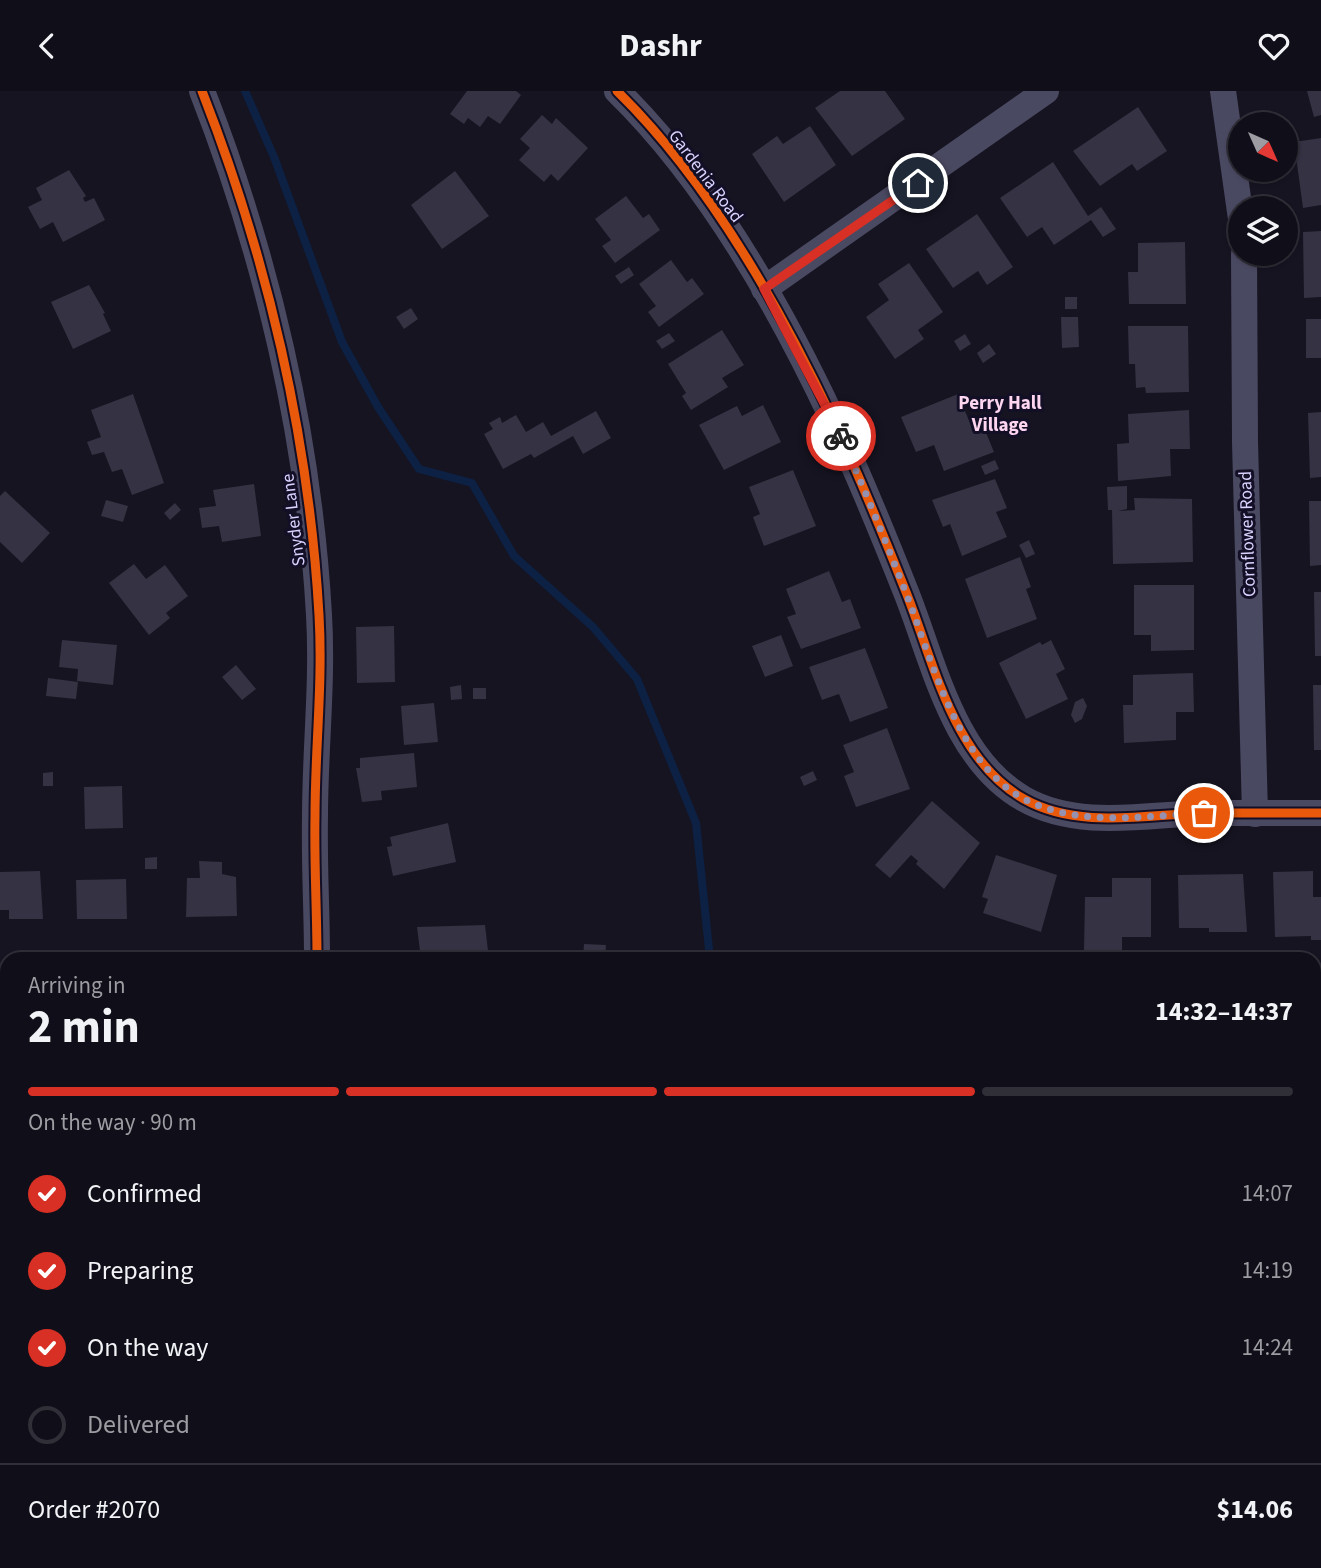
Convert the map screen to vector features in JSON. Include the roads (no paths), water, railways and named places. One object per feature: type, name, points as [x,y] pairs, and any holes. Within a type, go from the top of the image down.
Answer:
[{"type":"street","name":"Snyder Lane","points":[[202,91],[256,247],[300,448],[319,615],[320,696],[314,815],[317,952]]},
{"type":"street","name":"Gardenia Road","points":[[617,91],[643,117],[714,210],[764,289],[832,418],[869,499],[955,719],[991,772],[1026,800],[1092,818],[1321,813]]},
{"type":"street","points":[[764,289],[1046,91]]},
{"type":"street","points":[[1223,91],[1238,196]]},
{"type":"street","name":"Cornflower Road","points":[[1244,266],[1245,442],[1255,814]]},
{"type":"waterway","points":[[245,91],[274,157],[342,342],[378,407],[419,469],[472,483],[514,556],[593,627],[637,679],[696,823],[709,952]]},
{"type":"district","name":"Perry Hall Village","points":[[1000,413]]}]
